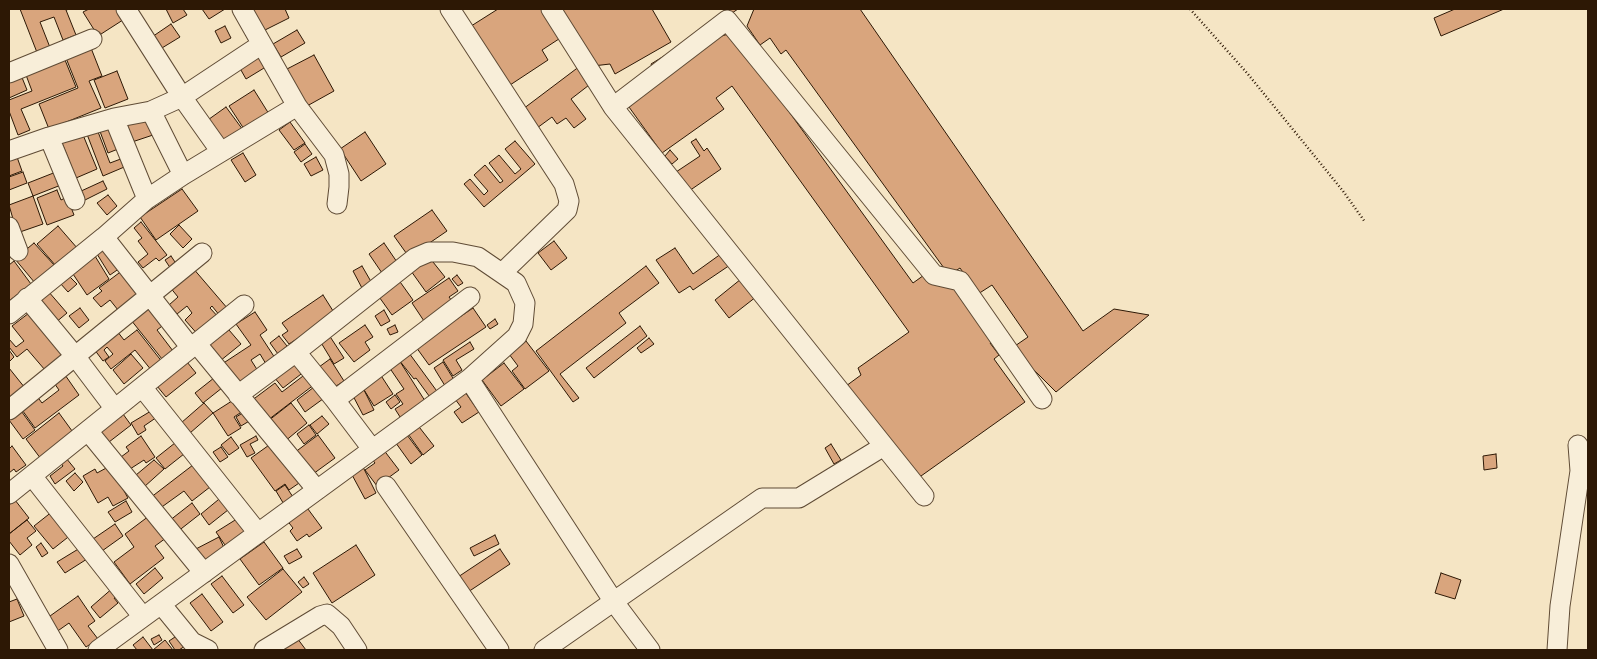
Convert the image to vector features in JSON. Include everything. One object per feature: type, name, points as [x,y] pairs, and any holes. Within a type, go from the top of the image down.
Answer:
[{"type":"street","points":[[126,9],[182,97],[221,152]]},
{"type":"street","points":[[242,9],[296,106],[334,155],[339,174],[337,204]]},
{"type":"street","points":[[450,9],[564,184],[569,201],[567,210],[502,273]]},
{"type":"street","points":[[551,9],[613,107],[924,496]]},
{"type":"street","points":[[613,107],[727,20],[934,275],[960,281],[1042,399]]},
{"type":"street","points":[[9,73],[92,39]]},
{"type":"street","points":[[10,146],[114,118],[151,111],[182,97],[262,44]]},
{"type":"street","points":[[9,314],[104,237],[147,199],[296,106]]},
{"type":"street","points":[[151,111],[183,175]]},
{"type":"street","points":[[114,118],[147,199]]},
{"type":"street","points":[[49,137],[75,200]]},
{"type":"street","points":[[9,227],[18,251]]},
{"type":"street","points":[[104,237],[149,295],[238,395],[317,490]]},
{"type":"street","points":[[98,650],[469,379],[517,336],[523,324],[525,303],[516,283],[478,257],[453,252],[429,252],[415,258],[238,395]]},
{"type":"street","points":[[9,410],[202,253]]},
{"type":"street","points":[[335,400],[470,297]]},
{"type":"street","points":[[28,298],[115,409]]},
{"type":"street","points":[[9,494],[244,305]]},
{"type":"street","points":[[296,352],[372,449]]},
{"type":"street","points":[[469,379],[614,602],[650,650]]},
{"type":"street","points":[[142,387],[258,532]]},
{"type":"street","points":[[88,431],[204,573]]},
{"type":"street","points":[[1556,650],[1560,606],[1580,471],[1578,445]]},
{"type":"street","points":[[544,650],[762,498],[799,498],[884,446]]},
{"type":"street","points":[[32,476],[143,617]]},
{"type":"street","points":[[386,486],[499,650]]},
{"type":"street","points":[[9,564],[58,650]]},
{"type":"street","points":[[161,604],[192,642],[208,650]]},
{"type":"street","points":[[264,650],[320,616],[327,614],[341,626],[357,650]]},
{"type":"path","points":[[1190,9],[1247,73],[1366,222]]},
{"type":"building","points":[[20,9],[70,9],[66,10],[76,35],[63,40],[54,17],[40,22],[51,50],[38,55]]},
{"type":"building","points":[[89,9],[120,9],[126,18],[98,36],[83,12]]},
{"type":"building","points":[[166,9],[183,9],[187,15],[173,23]]},
{"type":"building","points":[[202,9],[225,9],[209,19]]},
{"type":"building","points":[[251,9],[285,9],[289,18],[263,31]]},
{"type":"building","points":[[498,9],[547,9],[565,35],[542,50],[548,60],[507,87],[468,28]]},
{"type":"building","points":[[559,9],[652,9],[671,42],[615,74],[610,64],[593,66]]},
{"type":"building","points":[[724,9],[738,9],[729,15]]},
{"type":"building","points":[[754,9],[860,9],[1083,331],[1114,309],[1149,315],[1056,392],[1012,348],[1028,337],[992,285],[978,294],[960,268],[949,275],[786,50],[781,54],[770,38],[760,45],[747,26]]},
{"type":"building","points":[[1455,9],[1504,9],[1441,36],[1434,18]]},
{"type":"building","points":[[171,24],[180,37],[157,51],[149,39]]},
{"type":"building","points":[[225,26],[231,38],[221,43],[215,31]]},
{"type":"building","points":[[297,30],[305,43],[281,57],[273,44]]},
{"type":"building","points":[[732,33],[913,283],[938,265],[993,341],[990,343],[999,355],[994,359],[1025,402],[914,481],[846,386],[861,375],[858,368],[909,332],[732,86],[716,98],[724,109],[662,153],[629,107],[635,102],[624,87],[637,77],[654,71],[651,64],[664,56],[669,63],[697,43]]},
{"type":"building","points":[[91,48],[102,76],[89,81],[101,108],[49,129],[39,104],[78,88],[66,58]]},
{"type":"building","points":[[259,50],[269,65],[246,79],[237,63]]},
{"type":"building","points":[[314,55],[334,91],[307,106],[287,69]]},
{"type":"building","points":[[65,60],[76,87],[21,109],[30,130],[18,135],[9,111],[9,100],[32,91],[26,75]]},
{"type":"building","points":[[580,66],[593,82],[571,99],[586,119],[574,128],[566,118],[557,124],[552,117],[537,128],[523,109]]},
{"type":"building","points":[[117,71],[128,99],[105,108],[94,80]]},
{"type":"building","points":[[21,75],[27,90],[9,98],[9,80]]},
{"type":"building","points":[[254,90],[269,114],[244,129],[229,106]]},
{"type":"building","points":[[226,107],[243,130],[221,145],[205,122]]},
{"type":"building","points":[[147,117],[153,135],[132,142],[126,124]]},
{"type":"building","points":[[108,122],[118,149],[108,153],[98,126]]},
{"type":"building","points":[[290,122],[305,143],[294,150],[279,130]]},
{"type":"building","points":[[95,124],[110,163],[126,157],[129,165],[103,176],[85,129]]},
{"type":"building","points":[[81,130],[97,169],[76,178],[60,138]]},
{"type":"building","points":[[365,132],[386,164],[361,181],[340,149]]},
{"type":"building","points":[[696,139],[704,151],[707,148],[721,169],[689,191],[676,172],[700,156],[691,142]]},
{"type":"building","points":[[515,141],[535,164],[484,207],[464,184],[470,179],[484,195],[488,191],[474,175],[485,165],[500,183],[503,181],[489,163],[499,155],[515,174],[521,169],[505,149]]},
{"type":"building","points":[[305,144],[312,154],[301,162],[294,152]]},
{"type":"building","points":[[670,150],[678,159],[672,164],[665,156]]},
{"type":"building","points":[[243,153],[256,175],[245,182],[231,160]]},
{"type":"building","points":[[17,157],[22,171],[9,176],[9,160]]},
{"type":"building","points":[[316,157],[323,170],[311,176],[304,164]]},
{"type":"building","points":[[23,172],[27,183],[9,190],[9,177]]},
{"type":"building","points":[[56,172],[61,185],[33,196],[28,183]]},
{"type":"building","points":[[103,181],[107,189],[83,201],[79,192]]},
{"type":"building","points":[[182,189],[198,211],[156,240],[140,217]]},
{"type":"building","points":[[57,190],[61,200],[67,197],[74,215],[47,225],[37,198]]},
{"type":"building","points":[[108,195],[117,206],[107,215],[97,203]]},
{"type":"building","points":[[33,196],[43,224],[17,233],[9,205]]},
{"type":"building","points":[[432,210],[447,231],[409,257],[394,236]]},
{"type":"building","points":[[141,222],[167,255],[159,261],[156,258],[143,268],[138,262],[148,254],[138,241],[142,238],[134,228]]},
{"type":"building","points":[[179,225],[192,239],[183,248],[170,234]]},
{"type":"building","points":[[58,226],[78,249],[56,266],[37,244]]},
{"type":"building","points":[[554,241],[567,258],[551,270],[538,253]]},
{"type":"building","points":[[34,243],[55,266],[35,283],[15,259]]},
{"type":"building","points":[[384,243],[397,262],[382,273],[369,254]]},
{"type":"building","points":[[107,248],[120,268],[110,275],[97,254]]},
{"type":"building","points":[[675,248],[693,274],[725,251],[733,263],[693,290],[690,286],[679,293],[656,260]]},
{"type":"building","points":[[95,256],[109,279],[87,295],[71,271]]},
{"type":"building","points":[[171,256],[177,265],[171,269],[165,260]]},
{"type":"building","points":[[429,257],[445,277],[426,292],[411,271]]},
{"type":"building","points":[[14,261],[31,284],[9,301],[9,265]]},
{"type":"building","points":[[362,266],[373,285],[363,290],[353,271]]},
{"type":"building","points":[[646,266],[659,283],[619,313],[626,323],[560,374],[579,398],[573,402],[536,351]]},
{"type":"building","points":[[192,267],[228,309],[220,316],[212,306],[210,308],[220,319],[200,337],[185,320],[192,313],[187,306],[177,314],[169,305],[178,297],[169,286]]},
{"type":"building","points":[[123,270],[140,293],[118,310],[110,300],[101,307],[93,298],[102,291],[99,288]]},
{"type":"building","points":[[68,275],[77,284],[68,292],[60,283]]},
{"type":"building","points":[[457,275],[463,283],[458,286],[452,279]]},
{"type":"building","points":[[746,275],[761,293],[729,318],[715,300]]},
{"type":"building","points":[[449,278],[458,291],[449,297],[455,305],[426,324],[412,303]]},
{"type":"building","points":[[398,279],[413,300],[392,315],[377,294]]},
{"type":"building","points":[[48,291],[67,313],[55,323],[36,301]]},
{"type":"building","points":[[323,295],[335,314],[289,344],[282,335],[288,331],[282,323]]},
{"type":"building","points":[[149,301],[166,323],[157,330],[173,351],[162,359],[131,320]]},
{"type":"building","points":[[80,308],[89,320],[79,328],[69,316]]},
{"type":"building","points":[[473,308],[486,327],[429,365],[416,347]]},
{"type":"building","points":[[33,310],[67,352],[45,370],[27,349],[17,357],[9,347],[9,339],[16,347],[24,341],[12,326]]},
{"type":"building","points":[[384,310],[390,321],[381,326],[375,316]]},
{"type":"building","points":[[255,312],[267,330],[260,335],[275,358],[266,364],[260,354],[251,360],[258,371],[238,385],[222,364],[251,345],[236,324]]},
{"type":"building","points":[[495,319],[498,324],[490,329],[487,325]]},
{"type":"building","points":[[365,325],[373,337],[365,342],[370,350],[354,362],[339,343]]},
{"type":"building","points":[[395,325],[398,332],[390,335],[387,329]]},
{"type":"building","points":[[640,326],[647,336],[594,378],[586,368]]},
{"type":"building","points":[[137,330],[163,363],[152,371],[135,350],[111,369],[105,361],[113,354],[107,347],[104,350],[109,357],[103,361],[94,349],[117,331],[124,340]]},
{"type":"building","points":[[229,330],[241,344],[220,361],[207,345]]},
{"type":"building","points":[[329,335],[344,358],[334,364],[320,341]]},
{"type":"building","points":[[279,336],[287,346],[278,354],[270,343]]},
{"type":"building","points":[[649,338],[654,344],[641,353],[637,348]]},
{"type":"building","points":[[526,341],[549,371],[525,389],[512,371],[518,366],[509,354]]},
{"type":"building","points":[[470,342],[474,349],[456,360],[462,370],[453,376],[443,360]]},
{"type":"building","points":[[9,350],[14,357],[9,362]]},
{"type":"building","points":[[409,353],[439,394],[432,400],[416,378],[414,379],[399,360]]},
{"type":"building","points":[[131,354],[143,368],[124,384],[113,370]]},
{"type":"building","points":[[330,359],[344,381],[333,388],[319,367]]},
{"type":"building","points":[[296,360],[305,371],[283,388],[274,377]]},
{"type":"building","points":[[399,360],[427,404],[402,420],[395,409],[403,404],[396,394],[404,389],[389,367]]},
{"type":"building","points":[[187,362],[196,373],[166,397],[157,386]]},
{"type":"building","points":[[443,362],[456,383],[447,389],[434,368]]},
{"type":"building","points":[[504,363],[524,389],[501,406],[482,380]]},
{"type":"building","points":[[9,368],[25,388],[9,402]]},
{"type":"building","points":[[63,372],[79,395],[35,428],[20,407],[36,395],[42,403],[59,390],[52,380]]},
{"type":"building","points":[[307,373],[315,384],[268,420],[251,401],[275,383],[282,392]]},
{"type":"building","points":[[219,374],[227,384],[203,403],[195,393]]},
{"type":"building","points":[[380,374],[393,394],[374,406],[361,385]]},
{"type":"building","points":[[318,384],[327,396],[305,412],[297,400]]},
{"type":"building","points":[[362,386],[374,410],[363,415],[351,392]]},
{"type":"building","points":[[465,392],[479,412],[462,423],[454,412],[461,407],[455,399]]},
{"type":"building","points":[[395,395],[400,402],[391,409],[386,402]]},
{"type":"building","points":[[235,399],[243,411],[234,417],[241,428],[228,436],[213,413]]},
{"type":"building","points":[[204,403],[213,413],[190,433],[181,423]]},
{"type":"building","points":[[291,403],[307,423],[284,442],[268,421]]},
{"type":"building","points":[[19,408],[35,430],[23,439],[9,420],[9,416]]},
{"type":"building","points":[[156,408],[160,415],[144,426],[146,430],[138,435],[131,423]]},
{"type":"building","points":[[246,411],[251,420],[241,426],[236,417]]},
{"type":"building","points":[[59,413],[75,435],[41,459],[26,439]]},
{"type":"building","points":[[123,414],[131,425],[109,442],[101,432]]},
{"type":"building","points":[[322,416],[329,424],[317,434],[310,425]]},
{"type":"building","points":[[416,423],[434,446],[423,455],[406,431]]},
{"type":"building","points":[[309,425],[316,435],[304,444],[297,434]]},
{"type":"building","points":[[404,431],[422,455],[411,464],[393,439]]},
{"type":"building","points":[[318,435],[335,458],[313,474],[294,453]]},
{"type":"building","points":[[141,436],[155,457],[146,463],[144,460],[130,469],[121,457],[129,451],[126,447]]},
{"type":"building","points":[[256,436],[258,440],[250,444],[255,453],[247,457],[240,445]]},
{"type":"building","points":[[231,437],[239,448],[229,455],[221,445]]},
{"type":"building","points":[[180,439],[189,450],[165,469],[156,458]]},
{"type":"building","points":[[272,443],[302,481],[289,490],[285,484],[275,491],[251,458]]},
{"type":"building","points":[[831,444],[841,460],[834,464],[825,448]]},
{"type":"building","points":[[12,446],[26,465],[16,472],[14,469],[9,473],[9,449]]},
{"type":"building","points":[[221,447],[228,457],[220,462],[213,452]]},
{"type":"building","points":[[383,449],[399,470],[377,486],[365,470],[375,463],[371,458]]},
{"type":"building","points":[[1496,454],[1497,468],[1484,470],[1483,456]]},
{"type":"building","points":[[66,458],[75,469],[55,484],[50,476],[63,466],[60,462]]},
{"type":"building","points":[[154,460],[164,469],[144,487],[136,475]]},
{"type":"building","points":[[193,465],[210,487],[192,501],[184,491],[159,509],[150,498]]},
{"type":"building","points":[[110,466],[128,498],[113,506],[108,497],[98,503],[83,476],[95,469],[97,473]]},
{"type":"building","points":[[363,467],[376,493],[365,499],[351,473]]},
{"type":"building","points":[[75,473],[83,482],[74,491],[66,481]]},
{"type":"building","points":[[285,485],[295,500],[285,506],[276,491]]},
{"type":"building","points":[[224,495],[233,506],[209,525],[201,514]]},
{"type":"building","points":[[15,500],[29,518],[9,534],[9,505]]},
{"type":"building","points":[[126,501],[132,512],[115,522],[108,512]]},
{"type":"building","points":[[192,503],[200,514],[177,532],[169,521]]},
{"type":"building","points":[[305,505],[322,528],[309,537],[307,534],[297,541],[290,531],[293,528],[286,519]]},
{"type":"building","points":[[53,511],[72,534],[53,549],[34,526]]},
{"type":"building","points":[[149,516],[166,538],[155,546],[164,558],[130,584],[114,562],[134,547],[125,534]]},
{"type":"building","points":[[240,517],[250,532],[227,548],[216,532]]},
{"type":"building","points":[[27,520],[36,531],[27,538],[32,545],[20,555],[9,541],[9,534]]},
{"type":"building","points":[[115,524],[123,536],[102,551],[93,539]]},
{"type":"building","points":[[495,535],[499,544],[474,556],[470,548]]},
{"type":"building","points":[[219,537],[226,552],[199,565],[192,551]]},
{"type":"building","points":[[264,542],[283,568],[259,585],[240,559]]},
{"type":"building","points":[[41,543],[48,553],[42,557],[36,547]]},
{"type":"building","points":[[356,545],[375,575],[332,603],[313,573]]},
{"type":"building","points":[[80,548],[87,559],[65,573],[57,562]]},
{"type":"building","points":[[297,549],[302,557],[289,564],[284,556]]},
{"type":"building","points":[[500,549],[510,564],[468,592],[458,577]]},
{"type":"building","points":[[155,568],[163,578],[144,594],[136,584]]},
{"type":"building","points":[[283,569],[302,592],[266,620],[247,597]]},
{"type":"building","points":[[1441,573],[1461,580],[1455,599],[1435,593]]},
{"type":"building","points":[[222,576],[244,605],[233,613],[211,584]]},
{"type":"building","points":[[304,577],[309,584],[303,588],[298,582]]},
{"type":"building","points":[[114,587],[119,594],[114,598],[118,603],[100,618],[91,607]]},
{"type":"building","points":[[202,594],[223,622],[211,631],[190,603]]},
{"type":"building","points":[[78,596],[95,621],[88,626],[98,639],[86,647],[69,623],[52,635],[43,621]]},
{"type":"building","points":[[17,599],[24,616],[9,622],[9,602]]},
{"type":"building","points":[[294,634],[306,650],[270,650]]},
{"type":"building","points":[[159,635],[162,640],[154,645],[151,639]]},
{"type":"building","points":[[178,635],[185,646],[175,650],[169,641]]},
{"type":"building","points":[[143,637],[153,650],[137,650],[133,645]]},
{"type":"building","points":[[165,640],[173,650],[153,650]]}]
